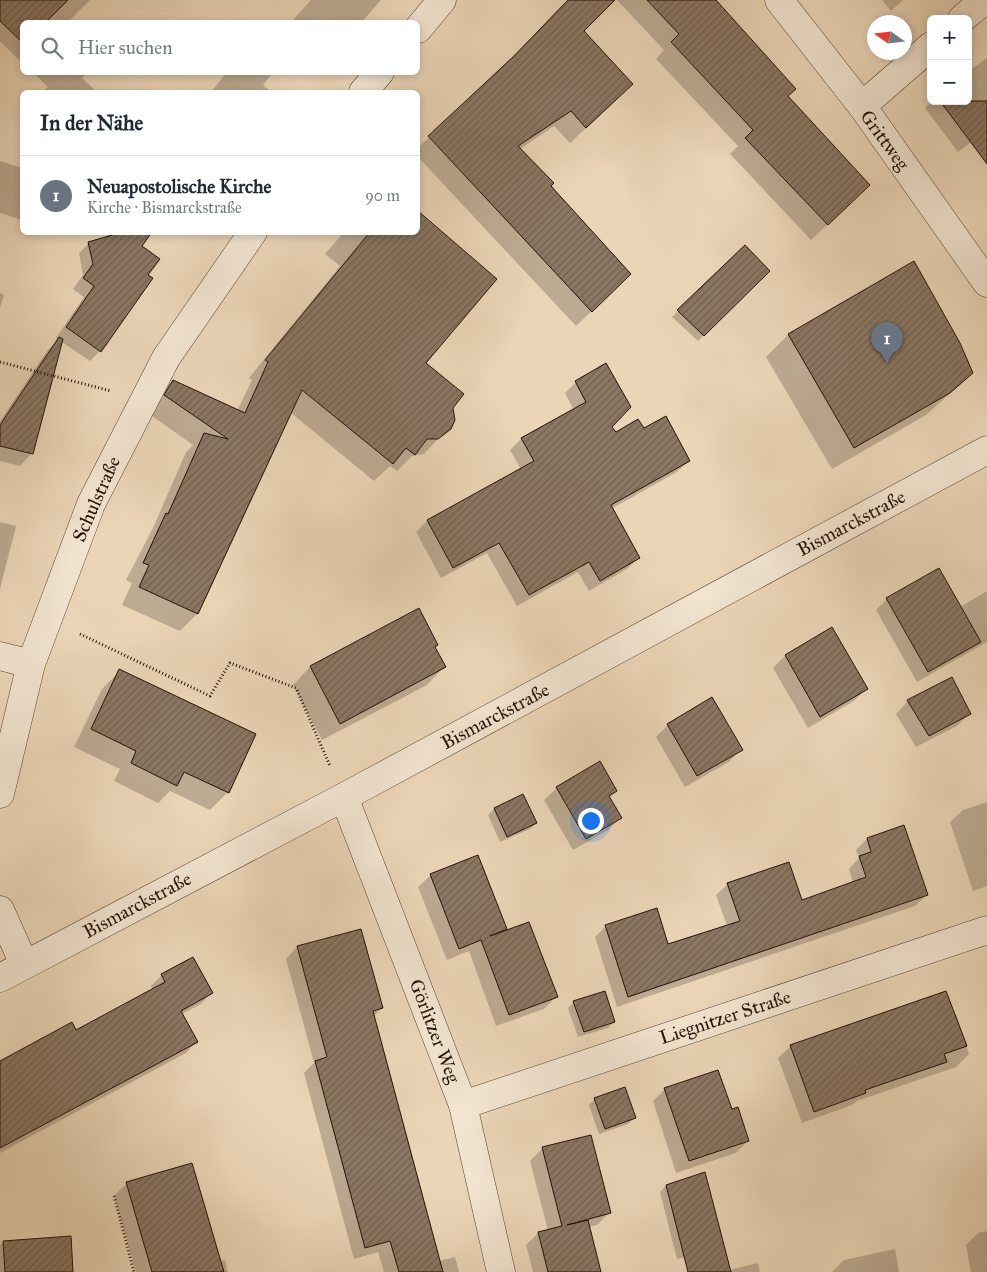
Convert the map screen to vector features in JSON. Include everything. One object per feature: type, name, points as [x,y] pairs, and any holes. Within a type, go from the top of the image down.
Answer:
[{"type":"street","points":[[420,27],[442,0]]},
{"type":"street","name":"Grittweg","points":[[779,0],[862,106],[987,283]]},
{"type":"street","points":[[967,15],[984,0]]},
{"type":"street","points":[[862,106],[927,49]]},
{"type":"street","points":[[365,90],[377,75]]},
{"type":"street","name":"Schulstraße","points":[[0,794],[31,664],[90,504],[166,358],[251,235]]},
{"type":"street","name":"Bismarckstraße","points":[[0,978],[344,797],[987,450]]},
{"type":"street","points":[[0,656],[31,664]]},
{"type":"street","name":"Görlitzer Weg","points":[[344,797],[463,1105],[501,1272]]},
{"type":"street","points":[[0,910],[24,964]]},
{"type":"street","name":"Liegnitzer Straße","points":[[463,1105],[987,930]]},
{"type":"path","points":[[0,362],[144,400]]},
{"type":"path","points":[[48,619],[210,696],[230,663],[296,688],[344,797]]},
{"type":"path","points":[[114,1196],[134,1272]]},
{"type":"building","points":[[0,0],[68,0],[48,20],[20,20],[20,40],[0,21]]},
{"type":"building","points":[[568,0],[615,0],[584,31],[633,84],[586,128],[571,111],[518,146],[554,183],[551,186],[631,274],[592,312],[428,136],[513,57]]},
{"type":"building","points":[[647,0],[716,0],[796,89],[788,96],[870,185],[828,225],[745,138],[753,130],[671,42],[679,34]]},
{"type":"building","points":[[972,101],[987,101],[987,164],[943,105],[972,105]]},
{"type":"building","points":[[420,213],[497,279],[426,363],[464,394],[453,408],[455,420],[451,429],[438,439],[427,439],[415,455],[406,448],[393,464],[302,390],[198,614],[139,587],[149,565],[143,563],[166,513],[168,514],[204,433],[228,439],[164,395],[173,380],[245,413],[268,362],[265,360],[368,235],[420,235]]},
{"type":"building","points":[[112,235],[150,235],[142,246],[160,259],[148,275],[153,278],[101,352],[66,327],[94,286],[83,278],[93,264],[88,242]]},
{"type":"building","points":[[745,245],[770,271],[704,336],[677,310]]},
{"type":"building","points":[[914,261],[960,343],[973,373],[950,393],[854,448],[788,334]]},
{"type":"building","points":[[59,337],[63,339],[33,454],[0,446],[0,425]]},
{"type":"building","points":[[606,363],[631,407],[612,427],[616,432],[638,419],[644,428],[666,416],[690,461],[611,505],[640,558],[600,581],[589,562],[529,595],[499,543],[453,568],[427,520],[534,461],[521,438],[586,402],[575,381]]},
{"type":"building","points":[[939,568],[981,642],[928,672],[886,598]]},
{"type":"building","points":[[419,608],[438,645],[435,647],[446,667],[340,724],[310,666]]},
{"type":"building","points":[[832,627],[868,689],[820,717],[785,655]]},
{"type":"building","points":[[119,669],[256,734],[229,793],[184,772],[177,786],[131,763],[136,751],[91,729]]},
{"type":"building","points":[[952,677],[971,714],[929,736],[907,700]]},
{"type":"building","points":[[712,697],[743,750],[697,776],[667,724]]},
{"type":"building","points":[[600,761],[617,791],[609,796],[622,818],[586,839],[556,787]]},
{"type":"building","points":[[523,794],[537,823],[507,837],[494,808]]},
{"type":"building","points":[[904,825],[928,895],[628,997],[605,925],[657,908],[668,944],[740,921],[727,883],[789,862],[802,900],[866,877],[859,856],[871,852],[867,838]]},
{"type":"building","points":[[478,855],[507,929],[490,936],[529,922],[558,997],[509,1015],[481,940],[459,949],[430,874]]},
{"type":"building","points":[[361,929],[383,1008],[373,1011],[443,1272],[399,1272],[390,1241],[365,1248],[315,1061],[327,1057],[297,946]]},
{"type":"building","points":[[193,957],[213,993],[181,1011],[198,1042],[0,1148],[0,1061],[72,1022],[76,1030],[165,982],[161,974]]},
{"type":"building","points":[[605,991],[615,1022],[584,1032],[573,1001]]},
{"type":"building","points":[[946,991],[967,1046],[944,1054],[947,1062],[865,1090],[866,1093],[814,1112],[790,1045]]},
{"type":"building","points":[[718,1070],[732,1109],[738,1107],[749,1141],[689,1161],[664,1088]]},
{"type":"building","points":[[625,1087],[636,1118],[605,1129],[594,1098]]},
{"type":"building","points":[[591,1135],[611,1213],[567,1225],[588,1220],[601,1272],[548,1272],[538,1232],[562,1226],[542,1147]]},
{"type":"building","points":[[192,1163],[224,1272],[152,1272],[126,1182]]},
{"type":"building","points":[[705,1172],[731,1272],[688,1272],[666,1185]]},
{"type":"building","points":[[71,1236],[73,1272],[5,1272],[3,1241]]},
{"type":"place","name":"Neuapostolische Kirche","points":[[887,363]]}]
